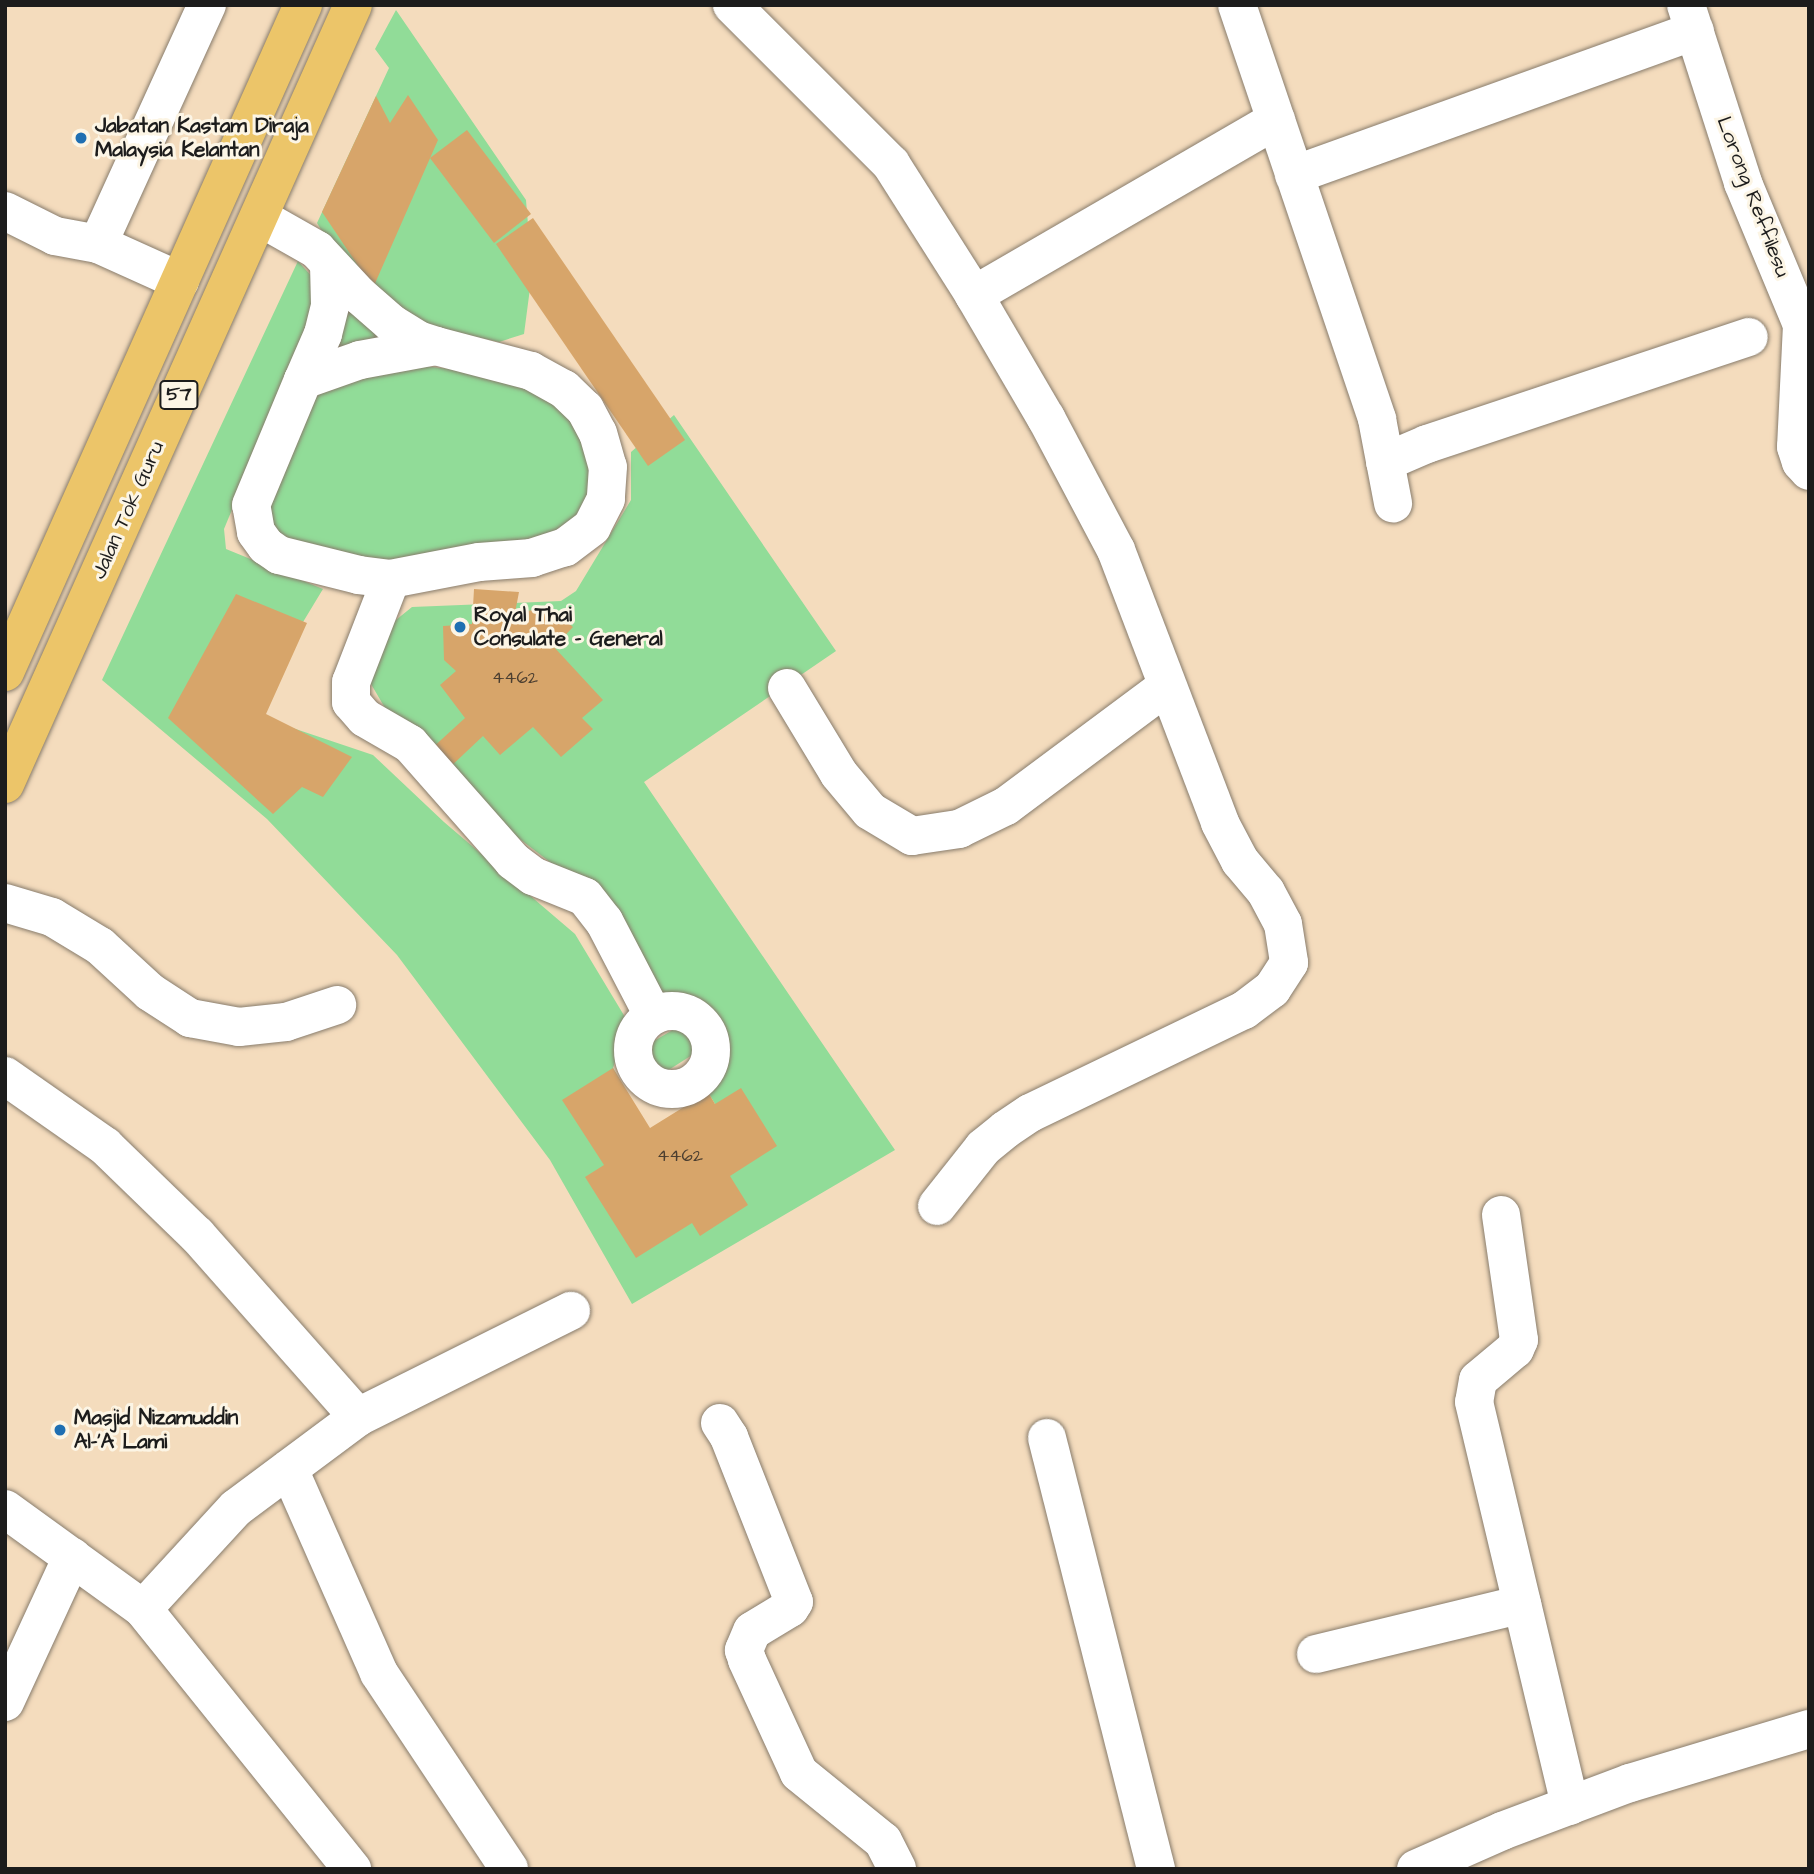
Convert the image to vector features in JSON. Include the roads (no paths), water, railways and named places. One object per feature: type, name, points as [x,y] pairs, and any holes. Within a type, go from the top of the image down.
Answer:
[{"type":"main road","name":"57","points":[[10,649],[180,281],[303,5]]},
{"type":"main road","name":"Jalan Tok Guru","points":[[5,784],[354,5]]},
{"type":"street","points":[[98,244],[207,5]]},
{"type":"street","points":[[732,5],[891,164],[974,295],[1046,418],[1116,550],[1220,823],[1240,861],[1266,892],[1283,925],[1289,963],[1272,989],[1244,1010],[1031,1113],[983,1148],[937,1206]]},
{"type":"street","points":[[1237,5],[1377,419],[1393,503]]},
{"type":"street","points":[[1294,175],[1690,18]]},
{"type":"street","name":"Lorong Reffilesu","points":[[1690,18],[1743,183],[1802,325],[1796,447],[1801,462],[1809,471]]},
{"type":"street","points":[[974,295],[1276,120]]},
{"type":"street","points":[[5,211],[55,236],[98,244],[180,281]]},
{"type":"street","points":[[259,217],[307,242],[391,323],[418,341],[531,371],[564,389],[585,409],[598,433],[608,467],[606,499],[592,527],[565,547],[532,558],[479,562],[391,579],[359,575],[279,555],[266,546],[256,533],[251,505],[323,334],[330,305],[329,265]]},
{"type":"street","points":[[1385,462],[1427,444],[1749,337]]},
{"type":"street","points":[[303,380],[360,360],[436,346]]},
{"type":"street","points":[[391,579],[351,682],[351,702],[365,718],[410,744],[513,861],[533,876],[585,897],[604,921],[653,1015]]},
{"type":"street","points":[[787,688],[839,774],[870,811],[912,836],[959,829],[1006,806],[1167,686]]},
{"type":"street","points":[[5,903],[52,917],[100,946],[150,992],[190,1018],[239,1027],[286,1022],[337,1005]]},
{"type":"street","points":[[5,1076],[105,1146],[197,1236],[358,1417]]},
{"type":"street","points":[[1500,1215],[1519,1339],[1515,1349],[1478,1380],[1474,1402],[1570,1806]]},
{"type":"street","points":[[143,1609],[236,1508],[358,1417],[571,1311]]},
{"type":"street","points":[[720,1423],[729,1437],[794,1602],[790,1608],[751,1631],[744,1650],[747,1660],[799,1773],[883,1841],[897,1869]]},
{"type":"street","points":[[1047,1438],[1157,1869]]},
{"type":"street","points":[[289,1469],[379,1673],[509,1869]]},
{"type":"street","points":[[5,1509],[143,1609],[352,1869]]},
{"type":"street","points":[[5,1702],[72,1557]]},
{"type":"street","points":[[1316,1654],[1522,1604]]},
{"type":"street","points":[[1416,1869],[1630,1783],[1809,1729]]},
{"type":"place","name":"Jabatan Kastam Diraja Malaysia Kelantan","points":[[81,138]]},
{"type":"place","name":"Royal Thai Consulate - General","points":[[460,627]]},
{"type":"place","name":"Masjid Nizamuddin Al-'A Lami","points":[[60,1430]]}]
